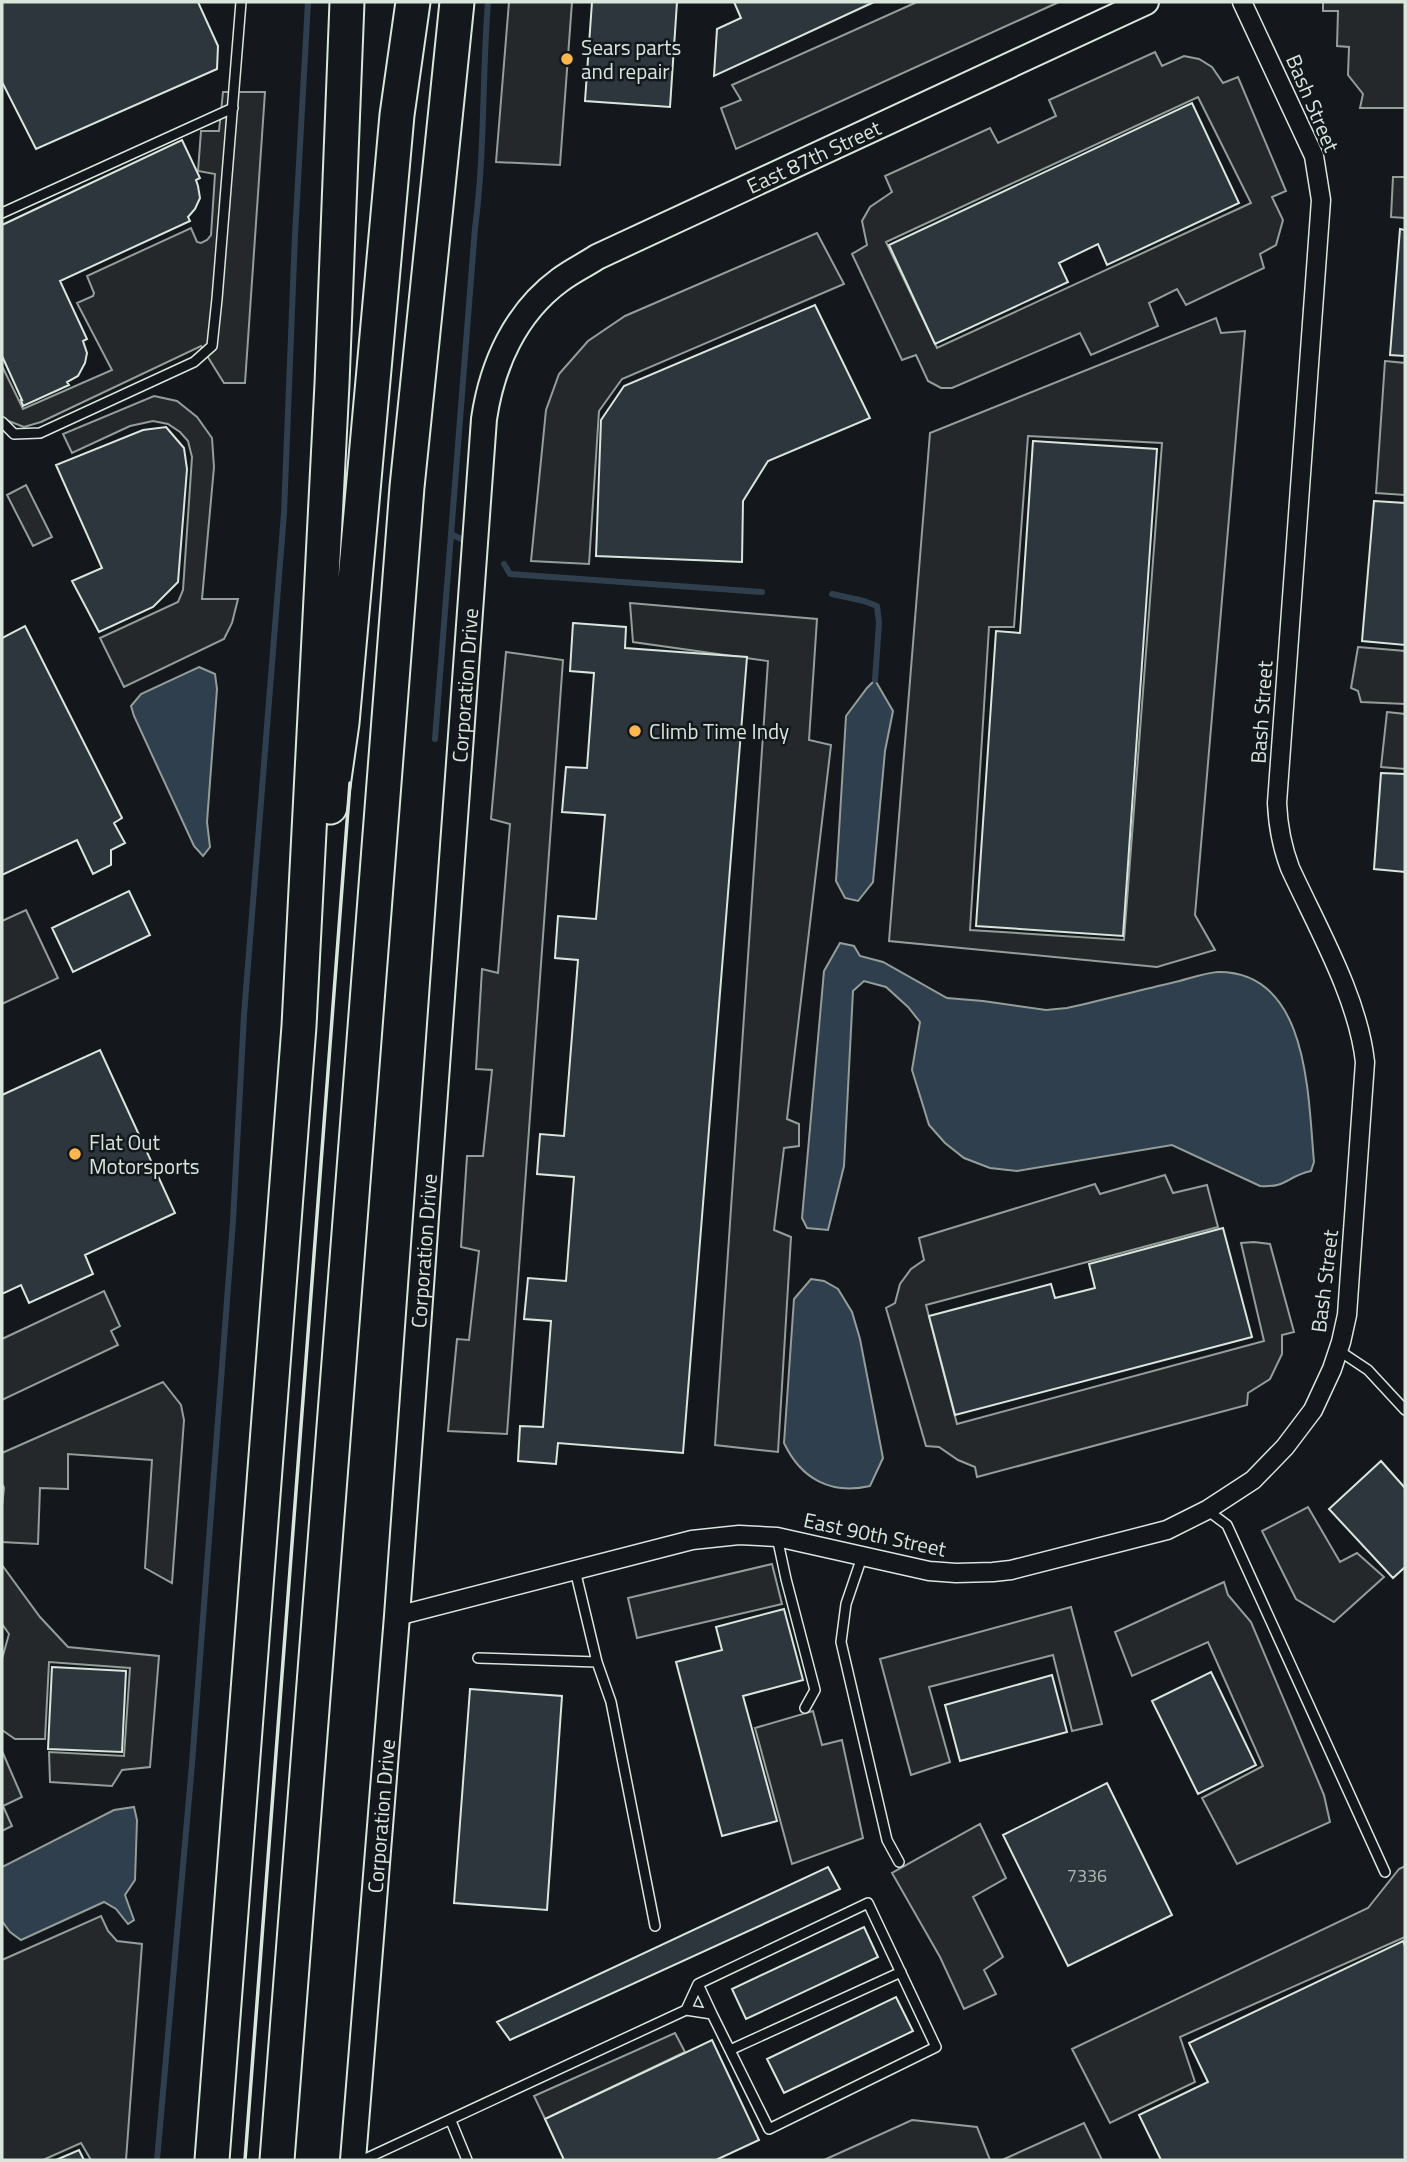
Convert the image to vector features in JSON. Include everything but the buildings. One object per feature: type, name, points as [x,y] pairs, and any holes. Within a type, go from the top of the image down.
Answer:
[{"type":"highway","points":[[212,2160],[299,1026],[332,384],[346,2]]},
{"type":"highway","points":[[299,1026],[342,723],[397,115],[413,2]]},
{"type":"highway","points":[[277,2160],[407,487],[457,2]]},
{"type":"street","name":"East 87th Street","points":[[506,345],[532,306],[558,281],[597,257],[1146,2]]},
{"type":"street","name":"Bash Street","points":[[1242,2],[1314,156],[1321,200],[1277,803],[1279,825],[1285,854],[1352,1004],[1360,1028],[1365,1062],[1347,1315],[1325,1385],[1307,1418]]},
{"type":"street","name":"Corporation Drive","points":[[353,2160],[397,1616],[484,419],[491,382],[506,345]]},
{"type":"street","name":"East 90th Street","points":[[397,1616],[692,1540],[739,1535],[778,1537],[929,1571],[975,1573],[1012,1570],[1167,1530],[1208,1510],[1253,1480],[1285,1447],[1307,1418]]},
{"type":"lane","points":[[2,422],[14,434],[40,433],[194,362],[212,346],[241,2]]},
{"type":"lane","points":[[2,213],[233,108]]},
{"type":"lane","points":[[1338,1350],[1368,1370],[1405,1410]]},
{"type":"lane","points":[[1208,1510],[1227,1525],[1385,1872]]},
{"type":"lane","points":[[778,1537],[815,1690],[805,1708]]},
{"type":"lane","points":[[862,1557],[846,1604],[841,1642],[887,1840],[899,1862]]},
{"type":"lane","points":[[575,1570],[597,1662],[611,1702],[655,1926]]},
{"type":"lane","points":[[478,1658],[597,1662]]},
{"type":"lane","points":[[686,2010],[698,1984],[868,1903],[936,2047],[769,2129],[698,1984]]},
{"type":"lane","points":[[730,2050],[901,1972]]},
{"type":"lane","points":[[363,2160],[686,2010],[712,2014]]},
{"type":"lane","points":[[450,2121],[467,2160]]},
{"type":"shaded area","points":[[509,2],[572,2],[560,165],[496,162]]},
{"type":"shaded area","points":[[917,2],[1059,2],[736,149],[721,108],[741,100],[732,85]]},
{"type":"shaded area","points":[[1323,2],[1405,2],[1405,108],[1360,108],[1363,94],[1348,75],[1349,47],[1337,46],[1338,11],[1323,11]]},
{"type":"shaded area","points":[[1155,52],[1162,66],[1184,56],[1199,59],[1212,67],[1223,83],[1238,77],[1286,191],[1272,197],[1283,220],[1276,245],[1260,254],[1264,268],[1186,305],[1177,289],[1149,303],[1158,326],[1091,355],[1080,333],[952,388],[941,388],[928,381],[916,355],[902,360],[852,254],[867,245],[862,221],[870,207],[892,192],[885,176],[990,128],[998,143],[1056,116],[1049,100]],"holes":[[[1198,97],[1251,203],[937,348],[886,242]]]},
{"type":"shaded area","points":[[223,92],[265,92],[245,383],[224,383],[201,346],[41,422],[24,427],[6,420],[2,417],[2,366],[23,409],[112,370],[77,303],[93,296],[87,276],[191,228],[197,242],[207,240],[211,235],[215,174],[198,171],[201,131],[219,131]]},
{"type":"shaded area","points":[[1393,177],[1405,177],[1405,218],[1391,217]]},
{"type":"shaded area","points":[[817,233],[844,284],[622,379],[599,411],[589,564],[531,561],[546,410],[559,374],[588,341],[625,316]]},
{"type":"shaded area","points":[[1216,318],[1221,333],[1245,331],[1195,915],[1215,950],[1157,967],[889,941],[930,433]],"holes":[[[1028,436],[1162,443],[1124,940],[970,930],[989,627],[1014,627]]]},
{"type":"shaded area","points":[[1385,361],[1405,363],[1405,495],[1376,493]]},
{"type":"shaded area","points":[[154,396],[177,401],[197,417],[212,438],[214,467],[202,599],[238,599],[232,623],[224,639],[124,687],[100,638],[178,602],[183,590],[192,457],[188,441],[180,432],[168,424],[153,421],[130,426],[72,453],[63,434]]},
{"type":"shaded area","points":[[26,485],[52,537],[33,546],[7,495]]},
{"type":"shaded area","points":[[630,603],[817,619],[809,740],[831,745],[787,1119],[799,1124],[799,1146],[784,1148],[774,1230],[791,1237],[778,1452],[715,1445],[768,661],[633,642]]},
{"type":"shaded area","points":[[1358,647],[1405,651],[1405,704],[1361,702],[1358,691],[1351,688]]},
{"type":"shaded area","points":[[506,652],[563,660],[507,1434],[448,1431],[457,1339],[469,1340],[479,1251],[461,1247],[467,1156],[483,1156],[492,1070],[476,1069],[482,969],[498,973],[510,824],[491,819]]},
{"type":"shaded area","points":[[1387,712],[1405,714],[1405,769],[1381,767]]},
{"type":"shaded area","points":[[26,910],[58,978],[2,1004],[2,921]]},
{"type":"shaded area","points":[[1165,1175],[1173,1193],[1207,1185],[1218,1227],[926,1305],[957,1424],[1264,1341],[1241,1243],[1270,1244],[1294,1332],[1282,1335],[1282,1354],[1270,1379],[1248,1393],[1247,1405],[977,1477],[975,1467],[958,1460],[939,1447],[926,1446],[886,1308],[895,1303],[900,1284],[911,1269],[924,1260],[919,1238],[1095,1184],[1100,1194]]},
{"type":"shaded area","points":[[104,1291],[120,1326],[111,1331],[118,1345],[2,1400],[2,1339]]},
{"type":"shaded area","points":[[163,1382],[181,1405],[184,1420],[172,1583],[145,1568],[152,1460],[68,1454],[68,1489],[40,1488],[38,1544],[2,1542],[2,1453]]},
{"type":"shaded area","points":[[1308,1507],[1340,1562],[1357,1553],[1384,1577],[1334,1622],[1296,1599],[1262,1531]]},
{"type":"shaded area","points":[[772,1564],[782,1604],[637,1638],[628,1598]]},
{"type":"shaded area","points":[[2,1565],[40,1617],[68,1647],[159,1656],[150,1767],[122,1770],[112,1786],[50,1782],[49,1752],[124,1756],[130,1668],[49,1662],[45,1739],[15,1739],[2,1730],[2,1659],[9,1634],[2,1624]]},
{"type":"shaded area","points":[[1224,1582],[1228,1595],[1251,1622],[1324,1795],[1330,1822],[1237,1864],[1202,1798],[1263,1766],[1208,1642],[1132,1676],[1115,1632]]},
{"type":"shaded area","points":[[1071,1607],[1102,1724],[1072,1731],[1053,1655],[929,1687],[950,1762],[911,1775],[880,1659]]},
{"type":"shaded area","points":[[813,1711],[822,1745],[842,1740],[863,1838],[792,1864],[755,1728]]},
{"type":"shaded area","points":[[2,1751],[22,1797],[3,1806],[12,1826],[2,1831]]},
{"type":"shaded area","points":[[980,1824],[1006,1878],[973,1897],[1003,1957],[984,1970],[996,1994],[964,2009],[940,1957],[892,1873]]},
{"type":"shaded area","points":[[1405,1866],[1405,1937],[1180,2037],[1195,2082],[1110,2123],[1072,2049],[1368,1908],[1399,1869]]},
{"type":"shaded area","points":[[101,1916],[108,1931],[117,1941],[142,1944],[126,2160],[91,2160],[81,2143],[43,2160],[2,2160],[2,1960]]},
{"type":"shaded area","points":[[675,2033],[685,2052],[545,2119],[534,2096]]},
{"type":"shaded area","points":[[912,2120],[977,2127],[990,2160],[824,2160]]},
{"type":"shaded area","points":[[1084,2123],[1102,2160],[1002,2160]]},
{"type":"water","points":[[199,667],[215,674],[217,689],[207,822],[210,847],[203,856],[194,846],[131,706],[141,694]]},
{"type":"water","points":[[875,680],[893,711],[885,751],[873,882],[858,901],[845,898],[836,881],[846,716]]},
{"type":"water","points":[[840,943],[854,946],[860,956],[883,962],[947,998],[1046,1010],[1067,1008],[1218,972],[1248,977],[1271,992],[1287,1015],[1298,1043],[1309,1106],[1314,1162],[1311,1171],[1276,1185],[1260,1186],[1172,1145],[1017,1171],[990,1168],[964,1158],[945,1143],[929,1125],[912,1070],[920,1022],[886,987],[864,981],[853,991],[844,1166],[828,1230],[807,1228],[802,1218],[824,971]]},
{"type":"water","points":[[811,1279],[824,1281],[838,1289],[852,1312],[860,1339],[883,1458],[870,1486],[842,1488],[819,1481],[799,1466],[784,1443],[794,1299]]},
{"type":"water","points":[[134,1807],[137,1820],[135,1880],[125,1895],[134,1920],[128,1924],[116,1909],[104,1902],[21,1940],[10,1932],[2,1921],[2,1867],[114,1810]]},
{"type":"waterway","points":[[157,2160],[192,1764],[233,1221],[244,1015],[284,513],[308,2]]},
{"type":"waterway","points":[[435,739],[480,172],[488,2]]},
{"type":"waterway","points":[[451,534],[463,540]]},
{"type":"waterway","points":[[504,564],[510,574],[762,592]]},
{"type":"waterway","points":[[832,594],[877,606],[879,623],[875,680]]},
{"type":"wall","points":[[245,2160],[350,783]]},
{"type":"place","name":"Sears parts and repair","points":[[567,59]]},
{"type":"place","name":"Climb Time Indy","points":[[635,731]]},
{"type":"place","name":"Flat Out Motorsports","points":[[75,1154]]}]
